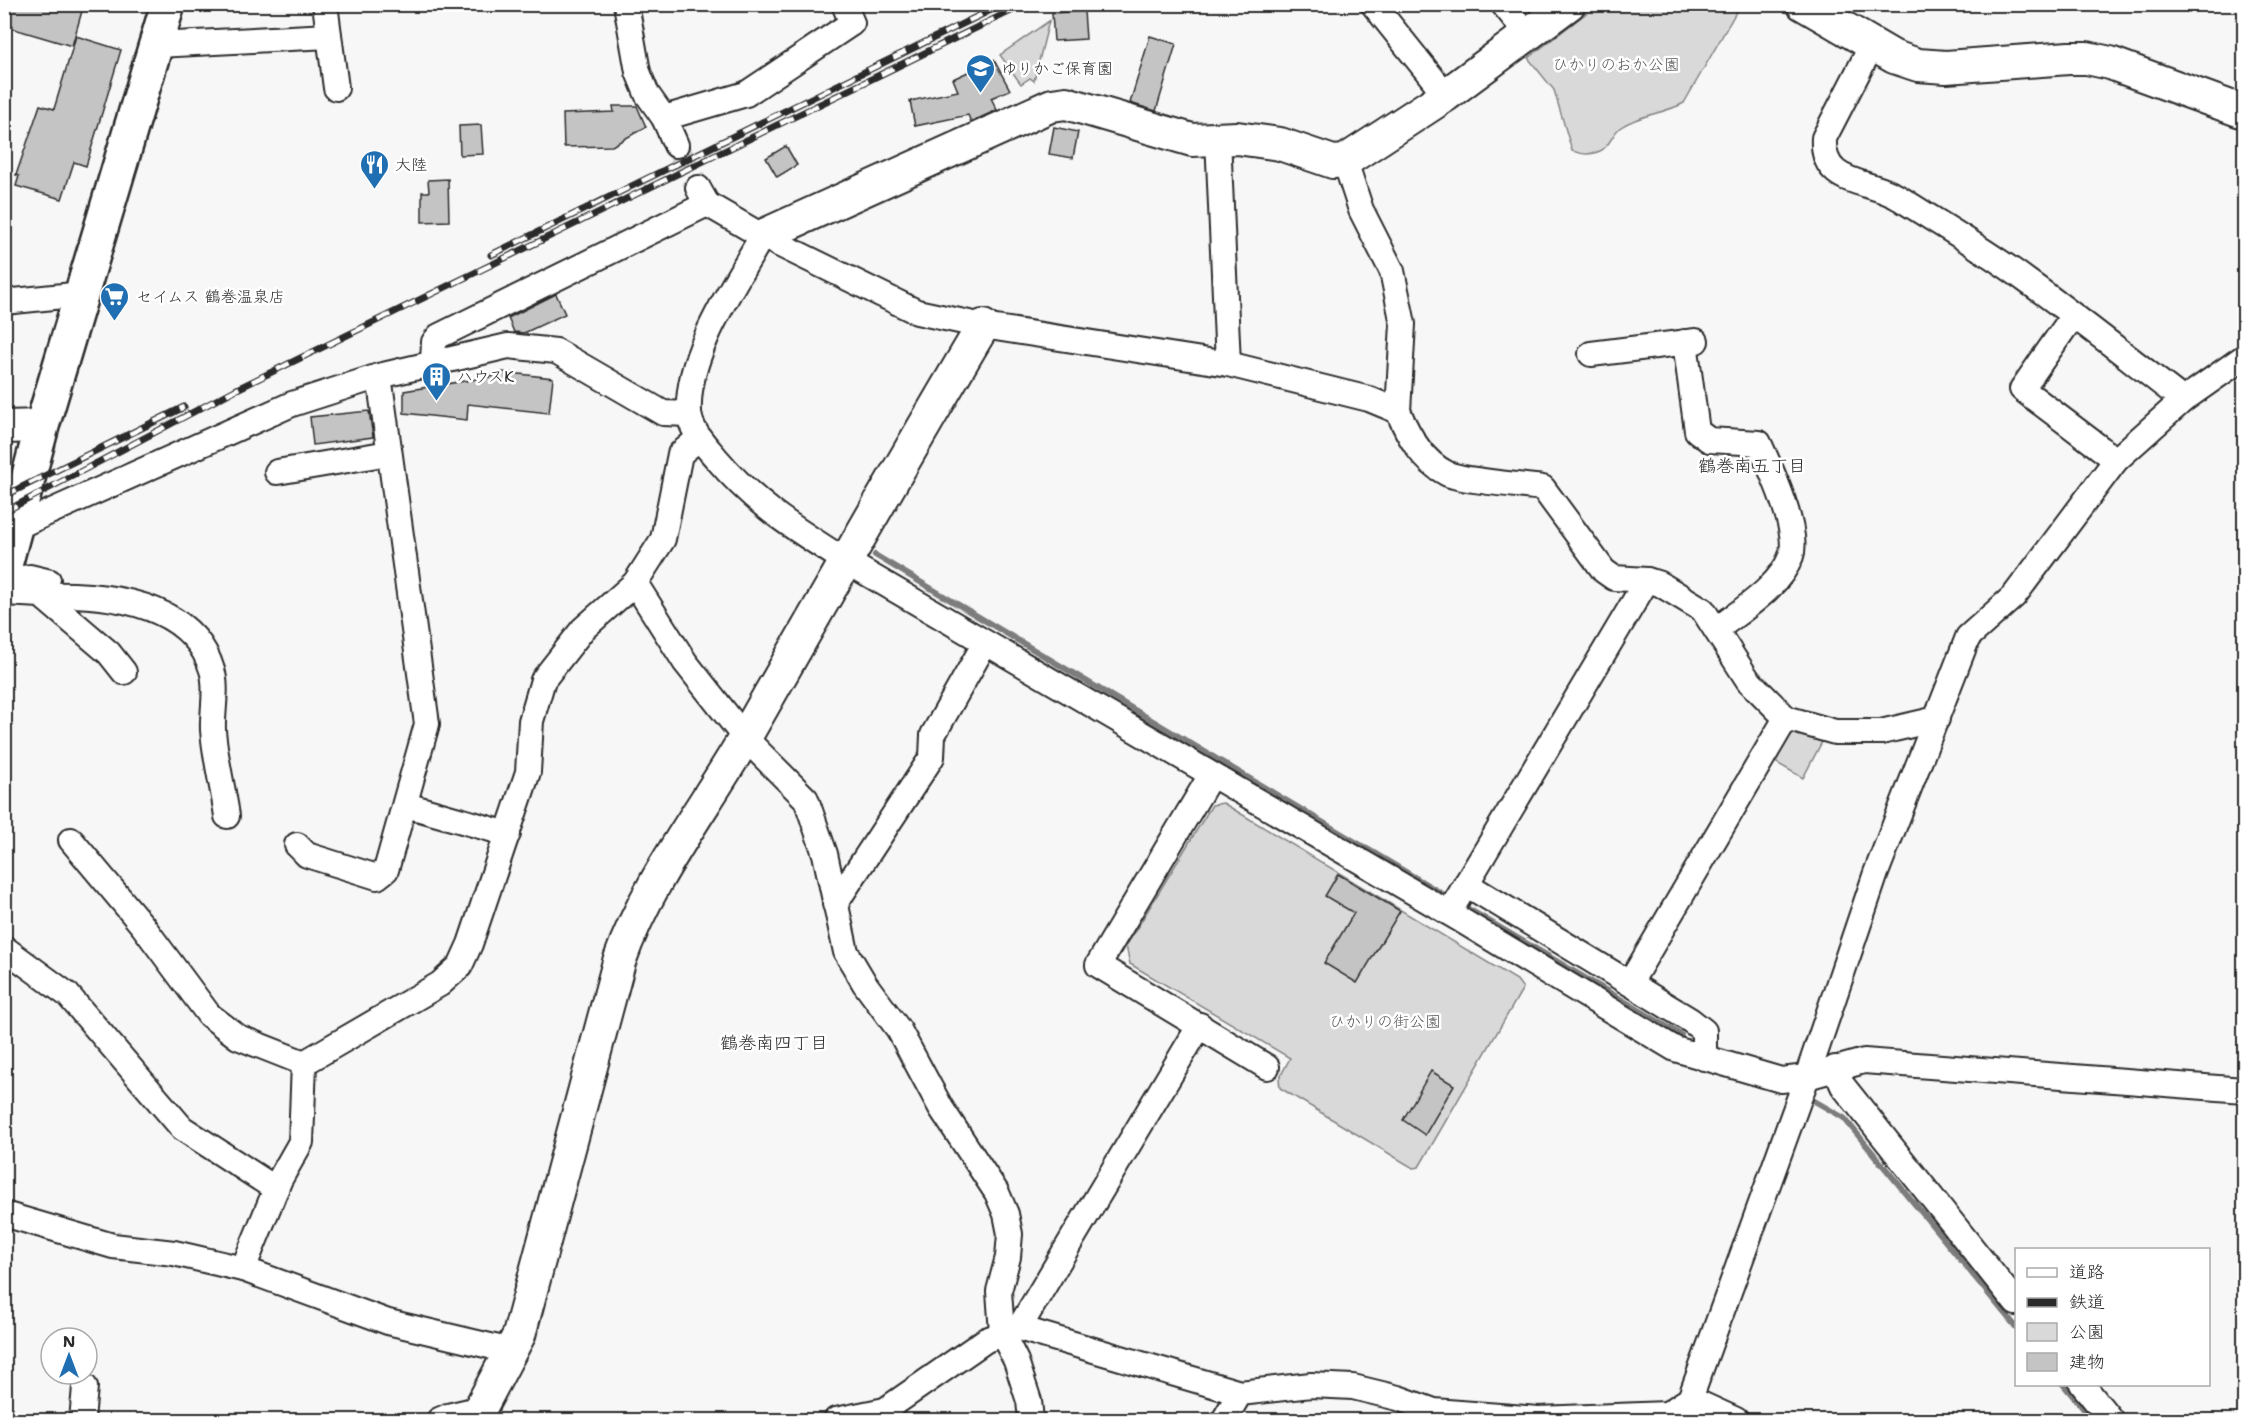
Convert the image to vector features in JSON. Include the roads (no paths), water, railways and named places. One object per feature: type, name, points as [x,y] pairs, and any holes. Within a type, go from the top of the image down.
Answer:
[{"type":"main road","points":[[4,569],[42,426],[168,4]]},
{"type":"street","points":[[324,4],[336,88]]},
{"type":"street","points":[[626,4],[638,72],[647,93],[664,118],[676,145]]},
{"type":"street","points":[[664,118],[746,93],[852,23],[844,4]]},
{"type":"street","points":[[1373,4],[1446,95]]},
{"type":"street","points":[[1503,4],[1528,35]]},
{"type":"street","points":[[1569,4],[1446,95],[1345,161],[1333,162],[1280,144],[1238,138],[1192,140],[1066,103],[1052,105],[762,236],[714,321],[690,387],[689,414],[699,438],[743,490],[779,519],[844,560],[1449,913],[1675,1049],[1781,1080],[1807,1077],[1864,1061],[2244,1090]]},
{"type":"street","points":[[1803,4],[1894,57],[1918,65],[1946,67],[2087,58],[2110,63],[2244,112]]},
{"type":"street","points":[[157,45],[329,36]]},
{"type":"street","points":[[1872,45],[1824,138],[1823,151],[1827,163],[1838,174],[1896,196],[2026,280],[2183,400]]},
{"type":"street","points":[[1218,138],[1228,364]]},
{"type":"street","points":[[1345,161],[1361,210],[1392,271],[1403,324],[1398,411],[1409,436],[1427,459],[1447,474],[1543,488],[1604,571],[1614,578],[1647,580],[1660,584],[1703,610],[1748,680],[1786,718],[1835,732],[1881,732],[1937,719]]},
{"type":"street","points":[[433,362],[434,342],[439,336],[702,196],[762,236],[916,312],[982,326],[1228,364],[1369,399],[1398,411]]},
{"type":"street","points":[[4,302],[83,294]]},
{"type":"street","points":[[2073,316],[2022,389],[2116,460]]},
{"type":"street","points":[[439,1420],[448,1416],[476,1415],[519,1335],[619,962],[632,926],[745,738],[844,560],[982,326]]},
{"type":"street","points":[[1591,354],[1690,342],[1697,431],[1709,440],[1759,443],[1780,490],[1793,541],[1791,555],[1783,571],[1767,588],[1716,630]]},
{"type":"street","points":[[16,527],[292,404],[379,376],[508,346],[556,351],[663,412],[689,414]]},
{"type":"street","points":[[836,1420],[885,1410],[986,1340],[1010,1331],[1240,1393],[1311,1385],[1353,1387],[1398,1398],[1433,1416],[1627,1419],[1667,1414],[1690,1400],[1807,1077],[1876,873],[1968,637],[2014,596],[2116,460],[2183,400],[2244,357]]},
{"type":"street","points":[[297,845],[307,855],[377,877],[386,870],[427,724],[379,376]]},
{"type":"street","points":[[4,427],[42,426]]},
{"type":"street","points":[[304,1063],[440,984],[460,966],[470,944],[528,772],[531,721],[543,680],[584,629],[635,583],[663,539],[680,454],[699,438]]},
{"type":"street","points":[[278,472],[388,453]]},
{"type":"street","points":[[4,578],[30,574],[46,587],[109,653],[123,672]]},
{"type":"street","points":[[1449,913],[1647,580]]},
{"type":"street","points":[[635,583],[685,662],[745,738],[806,800],[825,854],[846,952],[865,984],[899,1030],[941,1108],[983,1170],[1006,1214],[1010,1234],[1008,1257],[999,1291],[1029,1401],[1031,1420]]},
{"type":"street","points":[[4,593],[46,587],[107,597],[156,610],[181,624],[196,639],[206,654],[213,673],[213,731],[227,816]]},
{"type":"street","points":[[835,904],[932,757],[933,735],[986,643]]},
{"type":"street","points":[[1630,983],[1786,718]]},
{"type":"street","points":[[1211,775],[1098,965],[1267,1067]]},
{"type":"street","points":[[406,805],[508,834]]},
{"type":"street","points":[[71,840],[143,926],[209,1015],[238,1037],[304,1063]]},
{"type":"street","points":[[1466,884],[1690,1020],[1704,1031],[1704,1058]]},
{"type":"street","points":[[4,948],[68,995],[182,1128],[276,1189]]},
{"type":"street","points":[[1010,1331],[1200,1025]]},
{"type":"street","points":[[243,1269],[276,1189],[301,1142],[304,1063]]},
{"type":"street","points":[[1835,1068],[1843,1086],[2015,1302]]},
{"type":"street","points":[[4,1214],[113,1246],[174,1253],[243,1269],[388,1322],[511,1351]]},
{"type":"street","points":[[2084,1386],[2111,1420]]},
{"type":"street","points":[[82,1420],[85,1387]]},
{"type":"street","points":[[1224,1420],[1240,1393]]},
{"type":"street","points":[[1690,1400],[1736,1420]]},
{"type":"waterway","points":[[875,555],[1451,899]]},
{"type":"waterway","points":[[1460,904],[1681,1035]]},
{"type":"waterway","points":[[1811,1099],[1844,1118],[2015,1326]]},
{"type":"waterway","points":[[2065,1386],[2093,1420]]},
{"type":"tunnel","points":[[676,145],[698,188]]},
{"type":"railway","points":[[491,255],[1003,4]]},
{"type":"railway","points":[[4,512],[235,390],[1025,4]]},
{"type":"railway","points":[[4,496],[184,407]]},
{"type":"place","name":"ゆりかご保育園","points":[[980,94]]},
{"type":"place","name":"大陸","points":[[374,190]]},
{"type":"place","name":"セイムス 鶴巻温泉店","points":[[115,322]]},
{"type":"place","name":"ハウスK","points":[[436,402]]},
{"type":"district","name":"鶴巻南五丁目","points":[[1752,466]]},
{"type":"district","name":"鶴巻南四丁目","points":[[774,1043]]},
{"type":"park label","name":"ひかりのおか公園","points":[[1616,64]]},
{"type":"park label","name":"ひかりの街公園","points":[[1385,1021]]}]
